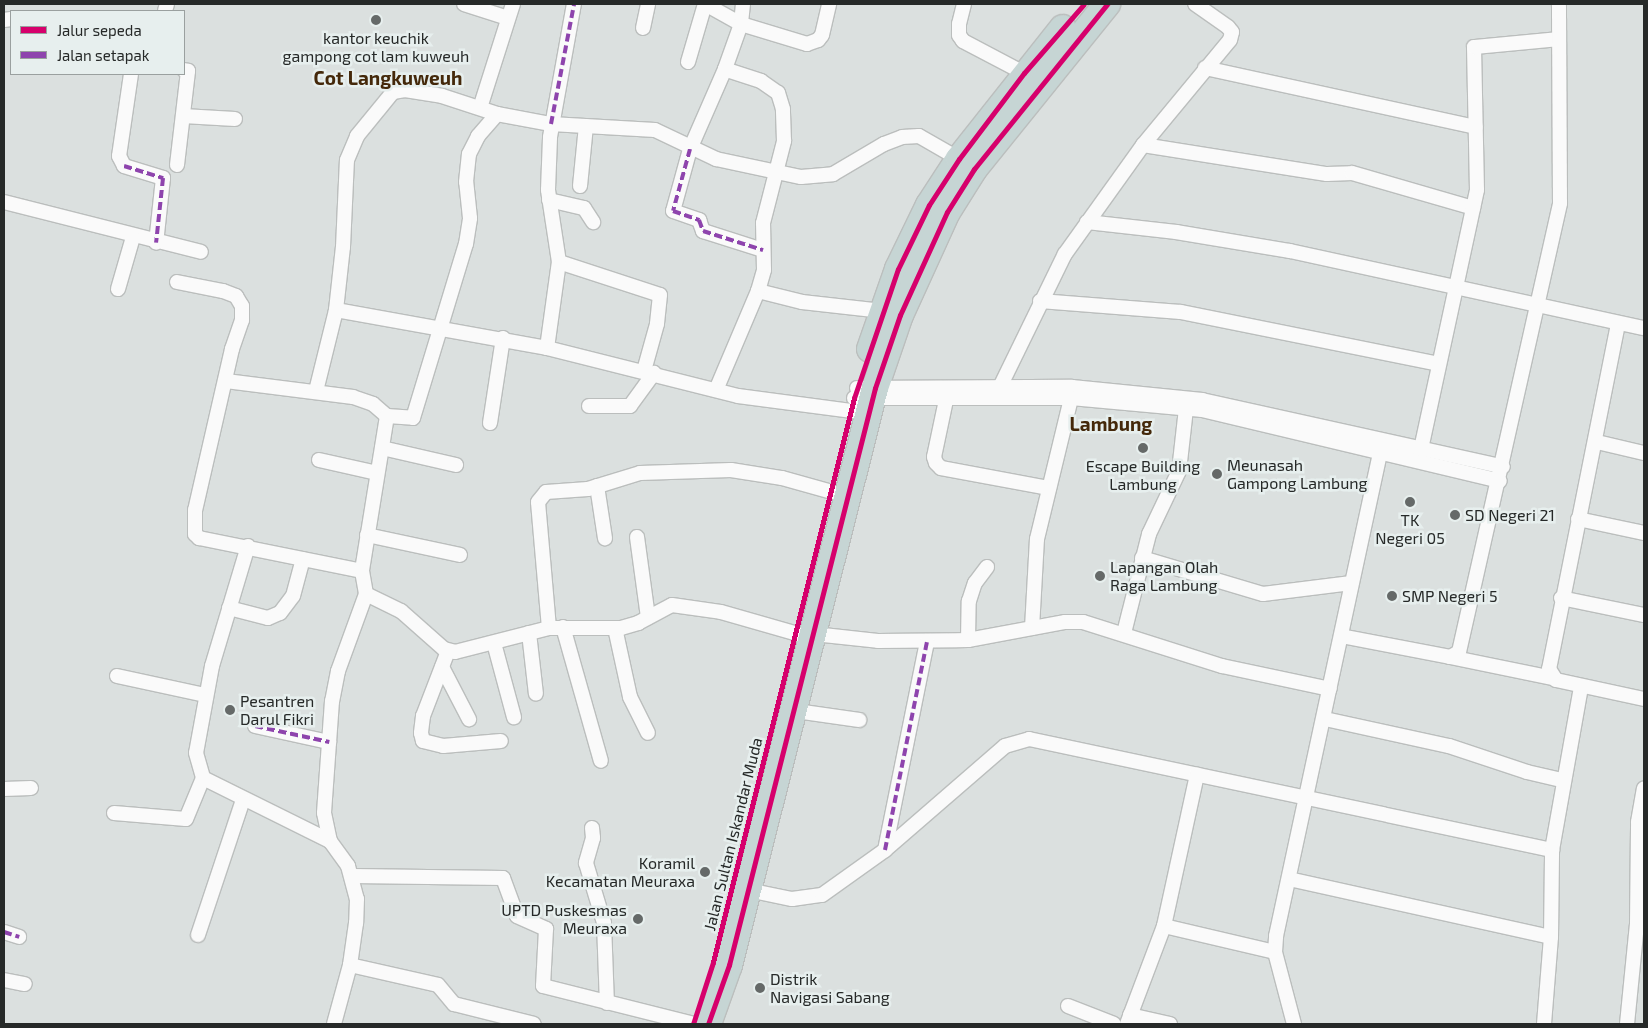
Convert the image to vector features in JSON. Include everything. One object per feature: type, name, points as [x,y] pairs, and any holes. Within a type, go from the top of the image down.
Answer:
[{"type":"highway","name":"Jalan Sultan Iskandar Muda","points":[[694,1024],[806,634],[863,399],[882,311],[913,236],[958,159],[1024,73],[1084,4]]},
{"type":"highway","name":"Jalan Sultan Iskandar Muda","points":[[708,1024],[729,965],[796,711],[806,634],[832,492],[863,399],[916,275],[947,212],[974,169],[1107,4]]},
{"type":"street","points":[[464,4],[508,18]]},
{"type":"street","points":[[480,108],[513,4]]},
{"type":"street","points":[[547,348],[559,262],[549,200],[551,124],[574,4]]},
{"type":"street","points":[[643,28],[648,4]]},
{"type":"street","points":[[688,62],[705,4],[741,24],[802,43],[812,43],[822,34],[829,4]]},
{"type":"street","points":[[744,4],[741,24],[725,69],[690,149],[673,211],[699,220],[703,231],[763,250]]},
{"type":"street","points":[[964,4],[959,24],[959,35],[963,41],[1024,73]]},
{"type":"street","points":[[1000,387],[1040,301],[1086,222],[1143,145],[1230,40],[1232,32],[1195,4]]},
{"type":"street","points":[[1450,657],[1459,652],[1463,640],[1501,474],[1561,186],[1559,4]]},
{"type":"street","points":[[1421,450],[1479,172],[1474,47],[1558,39]]},
{"type":"street","points":[[1205,68],[1476,127]]},
{"type":"street","points":[[716,390],[758,291],[764,270],[763,223],[784,141],[783,109],[778,93],[761,81],[725,69]]},
{"type":"street","points":[[177,165],[188,71],[185,70]]},
{"type":"street","points":[[131,75],[119,156],[124,166],[163,178],[156,243]]},
{"type":"street","points":[[316,391],[336,310],[343,246],[347,160],[356,136],[393,92],[405,90],[442,96],[497,114],[551,124],[654,130],[690,149],[716,159],[801,177],[833,174],[884,144],[902,137],[919,136],[958,159]]},
{"type":"street","points":[[226,381],[316,391],[373,404],[387,416],[413,418],[442,329],[469,231],[466,182],[469,154],[478,136],[497,114]]},
{"type":"street","points":[[183,116],[235,119]]},
{"type":"street","points":[[580,186],[586,126]]},
{"type":"street","points":[[1143,145],[1327,174],[1352,172],[1473,208]]},
{"type":"street","points":[[549,200],[584,208],[593,222]]},
{"type":"street","points":[[4,202],[156,243],[201,252]]},
{"type":"street","points":[[1086,222],[1176,232],[1290,251],[1455,289],[1644,328]]},
{"type":"street","points":[[118,289],[133,237]]},
{"type":"street","points":[[559,262],[660,295],[649,372],[630,406],[589,406]]},
{"type":"street","points":[[177,282],[223,291],[236,296],[242,306],[242,320],[226,381],[193,531],[199,538],[248,546],[362,571]]},
{"type":"street","points":[[758,291],[802,302],[882,311]]},
{"type":"street","points":[[1040,301],[1181,312],[1438,364]]},
{"type":"street","points":[[336,310],[503,338],[649,372],[738,396],[946,400],[1119,396],[1382,446],[1421,450],[1501,474]]},
{"type":"street","points":[[1552,678],[1549,669],[1561,598],[1597,442],[1618,324]]},
{"type":"street","points":[[490,423],[503,338]]},
{"type":"street","points":[[863,399],[1000,387],[1202,400],[1501,474]]},
{"type":"street","points":[[1032,628],[1035,555],[1048,488],[1071,398]]},
{"type":"street","points":[[946,400],[934,457],[936,463],[942,468],[1048,488]]},
{"type":"street","points":[[1124,633],[1149,534],[1179,472],[1186,409]]},
{"type":"street","points":[[334,1024],[350,965],[357,899],[353,876],[330,841],[324,813],[329,742],[338,671],[366,594],[362,571],[387,416]]},
{"type":"street","points":[[1597,442],[1644,453]]},
{"type":"street","points":[[1294,1024],[1275,952],[1351,583],[1382,446]]},
{"type":"street","points":[[382,448],[456,465]]},
{"type":"street","points":[[319,460],[377,473]]},
{"type":"street","points":[[549,628],[540,496],[546,492],[596,486],[640,473],[731,470],[782,478],[832,492]]},
{"type":"street","points":[[596,486],[605,538]]},
{"type":"street","points":[[1578,519],[1644,533]]},
{"type":"street","points":[[367,535],[460,555]]},
{"type":"street","points":[[637,537],[648,617]]},
{"type":"street","points":[[114,813],[186,820],[203,778],[196,753],[206,695],[248,546]]},
{"type":"street","points":[[1142,558],[1263,594],[1351,583]]},
{"type":"street","points":[[229,608],[268,618],[280,613],[293,596],[303,559]]},
{"type":"street","points":[[968,640],[970,601],[975,582],[987,566]]},
{"type":"street","points":[[366,594],[401,611],[448,651],[462,652],[549,628],[615,628],[648,617],[666,607],[693,607],[806,634],[878,641],[968,640],[1032,628],[1083,622],[1124,633],[1222,666],[1330,689]]},
{"type":"street","points":[[1561,598],[1644,615]]},
{"type":"street","points":[[563,627],[602,761]]},
{"type":"street","points":[[615,628],[630,697],[648,733]]},
{"type":"street","points":[[529,633],[536,694]]},
{"type":"street","points":[[1341,636],[1552,678],[1581,688],[1644,699]]},
{"type":"street","points":[[885,850],[927,641]]},
{"type":"street","points":[[494,643],[514,717]]},
{"type":"street","points":[[448,651],[423,716],[421,733],[423,741],[443,746],[501,741]]},
{"type":"street","points":[[442,667],[469,719]]},
{"type":"street","points":[[118,676],[206,695]]},
{"type":"street","points":[[1544,1024],[1550,937],[1552,850],[1562,780],[1581,688]]},
{"type":"street","points":[[796,711],[859,720]]},
{"type":"street","points":[[1324,718],[1449,746],[1527,772],[1562,780]]},
{"type":"street","points":[[255,726],[329,742]]},
{"type":"street","points":[[748,890],[792,899],[822,895],[885,850],[1005,746],[1029,739],[1552,850]]},
{"type":"street","points":[[1170,1024],[1129,1019],[1164,926],[1197,775]]},
{"type":"street","points":[[203,778],[243,800],[330,841]]},
{"type":"street","points":[[4,789],[32,788]]},
{"type":"street","points":[[1627,1024],[1637,924],[1638,822],[1644,788]]},
{"type":"street","points":[[198,935],[243,800]]},
{"type":"street","points":[[592,828],[593,838],[586,863],[604,924],[607,1003]]},
{"type":"street","points":[[353,876],[503,878],[506,881],[514,913],[546,929],[543,986],[694,1024]]},
{"type":"street","points":[[1289,879],[1550,937]]},
{"type":"street","points":[[1164,926],[1275,952]]},
{"type":"street","points":[[4,932],[19,937]]},
{"type":"street","points":[[350,965],[438,985],[454,1004],[534,1024]]},
{"type":"street","points":[[4,980],[24,984]]},
{"type":"street","points":[[1068,1006],[1114,1024]]},
{"type":"marked path","points":[[551,124],[574,4]]},
{"type":"marked path","points":[[690,149],[673,211],[699,220],[703,231],[763,250]]},
{"type":"marked path","points":[[124,166],[163,178],[156,243]]},
{"type":"marked path","points":[[885,850],[927,641]]},
{"type":"marked path","points":[[255,726],[329,742]]},
{"type":"marked path","points":[[4,932],[19,937]]},
{"type":"cycle path","points":[[693,1024],[713,962],[854,398],[898,269],[929,205],[959,159],[1024,73],[1084,4]]},
{"type":"cycle path","points":[[708,1024],[729,965],[875,388],[900,315],[947,212],[974,169],[1107,4]]},
{"type":"place","name":"kantor keuchik gampong cot lam kuweuh","points":[[376,20]]},
{"type":"place","name":"Escape Building Lambung","points":[[1143,448]]},
{"type":"place","name":"Meunasah Gampong Lambung","points":[[1217,474]]},
{"type":"place","name":"TK Negeri 05","points":[[1410,502]]},
{"type":"place","name":"SD Negeri 21","points":[[1455,515]]},
{"type":"place","name":"Lapangan Olah Raga Lambung","points":[[1100,576]]},
{"type":"place","name":"SMP Negeri 5","points":[[1392,596]]},
{"type":"place","name":"Pesantren Darul Fikri","points":[[230,710]]},
{"type":"place","name":"Koramil Kecamatan Meuraxa","points":[[705,872]]},
{"type":"place","name":"UPTD Puskesmas Meuraxa","points":[[638,919]]},
{"type":"place","name":"Distrik Navigasi Sabang","points":[[760,988]]},
{"type":"district","name":"Cot Langkuweuh","points":[[388,78]]},
{"type":"district","name":"Lambung","points":[[1111,424]]}]
